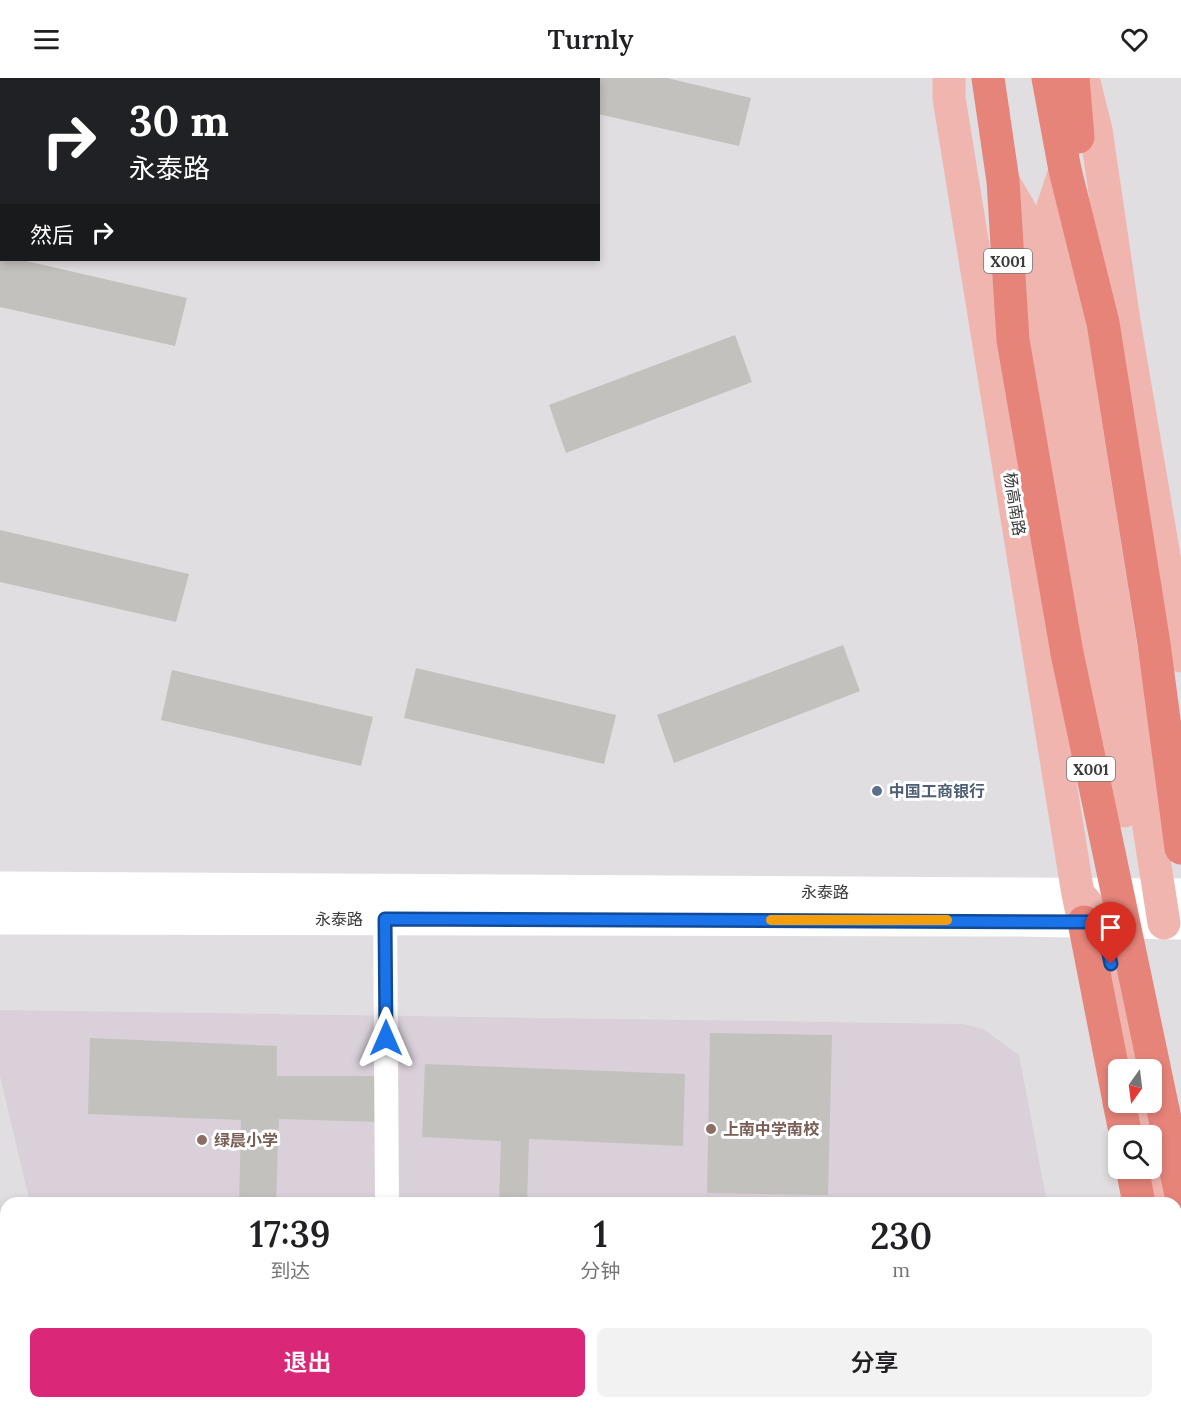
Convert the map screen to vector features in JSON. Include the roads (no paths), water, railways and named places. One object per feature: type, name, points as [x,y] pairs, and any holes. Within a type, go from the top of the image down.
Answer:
[{"type":"highway","points":[[967,78],[1013,340]]},
{"type":"highway","name":"杨高南路","points":[[988,78],[1003,181],[1013,340],[1067,653],[1181,1195]]},
{"type":"highway","name":"X001","points":[[1048,78],[1065,170],[1114,322],[1181,849]]},
{"type":"highway","points":[[1073,78],[1079,151],[1114,322]]},
{"type":"highway","points":[[1088,913],[1112,1059]]},
{"type":"highway","points":[[1134,1179],[1138,1197]]},
{"type":"main road","name":"杨高南路","points":[[949,78],[949,98],[1069,834],[1088,913],[1129,1059]]},
{"type":"main road","points":[[1083,78],[1095,130],[1114,322]]},
{"type":"main road","name":"X001","points":[[1065,170],[1052,210],[1166,908]]},
{"type":"main road","name":"杨高南路","points":[[1003,181],[1023,215],[1166,908]]},
{"type":"main road","name":"X001","points":[[1114,322],[1181,656]]},
{"type":"main road","points":[[1088,913],[1166,908]]},
{"type":"main road","points":[[1153,1179],[1157,1197]]},
{"type":"street","name":"永泰路","points":[[0,888],[385,905],[1013,920],[1088,913]]},
{"type":"street","name":"永泰路","points":[[0,918],[385,905]]},
{"type":"street","points":[[385,905],[387,1197]]},
{"type":"place","name":"中国工商银行","points":[[877,791]]},
{"type":"place","name":"上南中学南校","points":[[711,1129]]},
{"type":"place","name":"绿晨小学","points":[[202,1140]]}]
